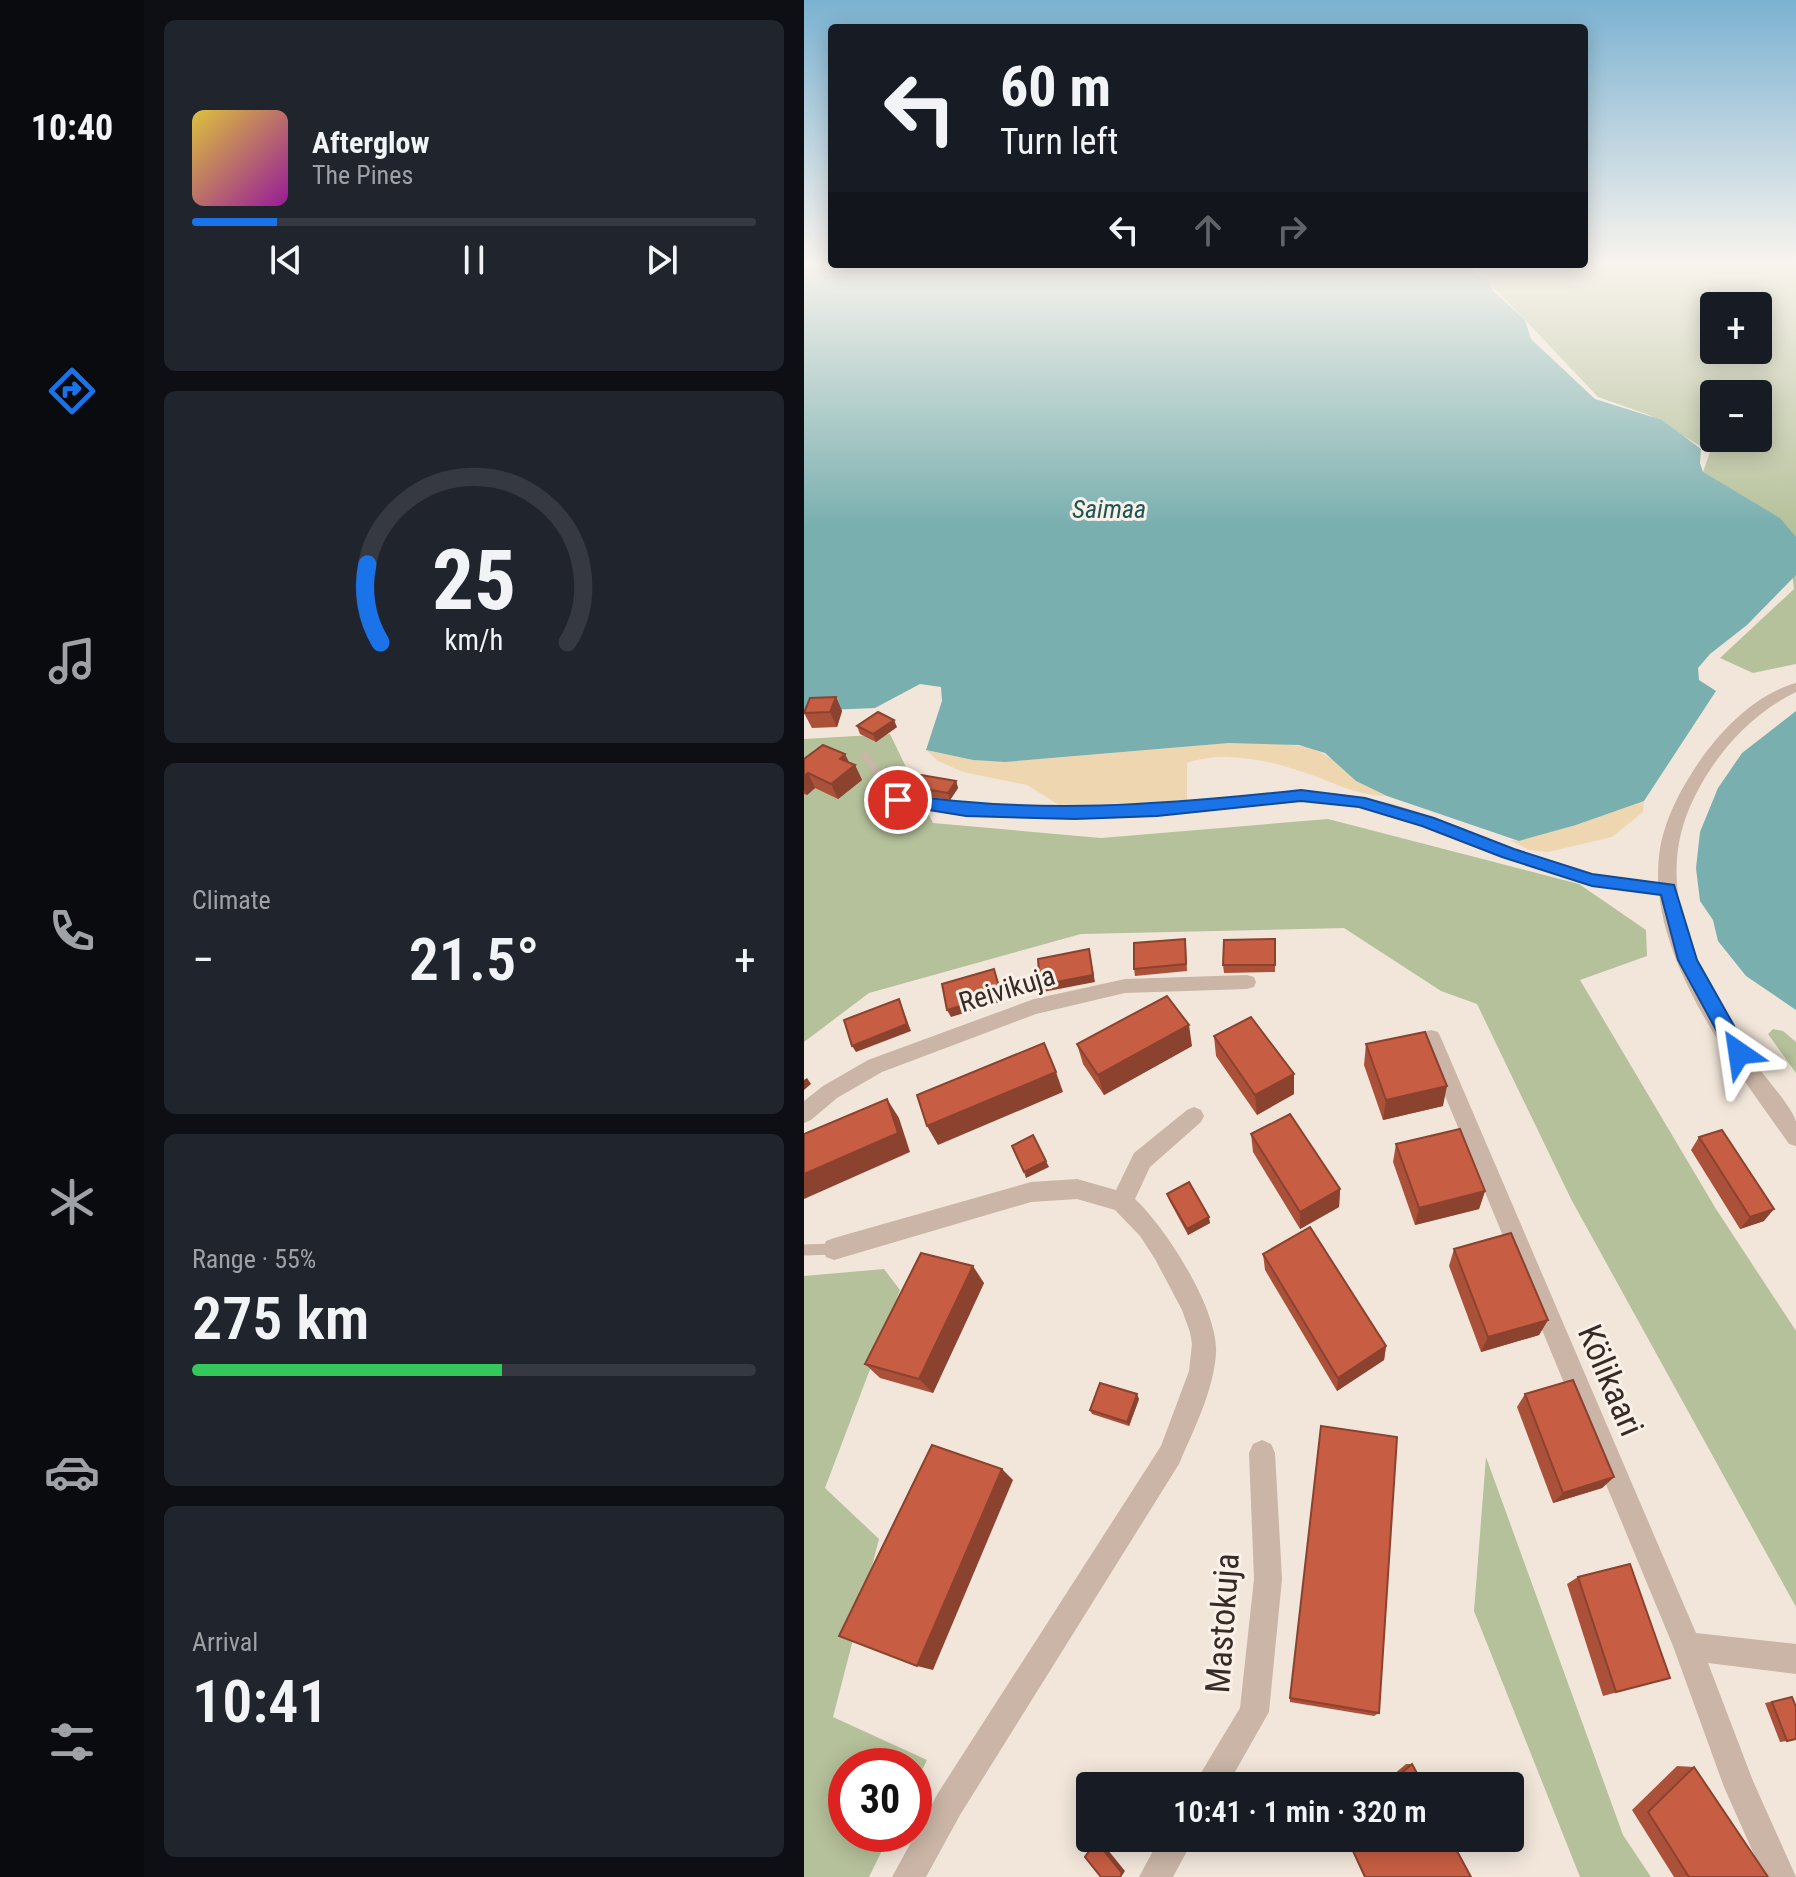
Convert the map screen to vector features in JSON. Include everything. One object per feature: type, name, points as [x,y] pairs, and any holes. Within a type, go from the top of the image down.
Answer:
[{"type":"street","points":[[1796,687],[1759,707],[1735,728],[1689,789],[1670,841],[1668,890],[1677,931],[1695,976],[1724,1029],[1796,1137]]},
{"type":"street","name":"Reivikuja","points":[[804,1114],[830,1092],[875,1066],[1034,1007],[1125,986],[1247,982]]},
{"type":"street","name":"Kölikaari","points":[[1431,1038],[1687,1646],[1740,1787],[1780,1877]]},
{"type":"street","points":[[1122,1202],[1142,1160],[1194,1116]]},
{"type":"street","points":[[834,1249],[1031,1192],[1077,1189],[1122,1202],[1149,1229],[1185,1291],[1204,1343],[1192,1404],[1170,1455],[949,1804],[908,1877]]},
{"type":"street","name":"Mastokuja","points":[[1218,1772],[1254,1712],[1268,1579],[1262,1453]]},
{"type":"street","points":[[1687,1646],[1796,1659]]},
{"type":"street","points":[[1155,1877],[1170,1852]]},
{"type":"lane","points":[[865,755],[882,775],[892,796],[898,800],[966,810],[1075,813],[1157,811],[1301,795],[1360,802],[1428,822],[1508,853],[1592,880],[1668,890]]},
{"type":"lane","points":[[804,1250],[834,1249]]},
{"type":"green space","points":[[1556,353],[1700,353],[1700,364],[1772,364],[1772,353],[1796,353],[1796,664],[1753,673],[1720,658],[1794,589],[1787,530],[1702,475],[1710,452],[1772,452],[1772,380],[1700,380],[1700,446],[1649,415],[1598,397]]},
{"type":"green space","points":[[890,734],[933,823],[1101,838],[1328,819],[1579,884],[1646,930],[1647,956],[1580,980],[1716,1209],[1796,1331],[1796,1607],[1571,1199],[1477,1004],[1441,991],[1344,928],[1081,934],[869,993],[804,1042],[804,739]]},
{"type":"green space","points":[[1773,1029],[1783,1031],[1796,1042],[1796,1073],[1768,1034]]},
{"type":"green space","points":[[884,1269],[900,1290],[825,1488],[879,1539],[833,1717],[901,1748],[828,1748],[828,1852],[881,1852],[869,1877],[804,1877],[804,1276]]},
{"type":"green space","points":[[1486,1457],[1623,1835],[1651,1877],[1580,1877],[1474,1611]]},
{"type":"sand","points":[[1229,743],[1277,743],[1314,748],[1339,764],[1356,781],[1387,796],[1354,791],[1275,764],[1245,758],[1215,757],[1187,763],[1187,802],[1059,805],[1027,785],[963,772],[938,761],[926,750],[973,760],[1005,762]]},
{"type":"sand","points":[[1644,801],[1643,812],[1612,837],[1548,852],[1529,850],[1510,840],[1519,841],[1576,825]]},
{"type":"water","name":"Saimaa","points":[[804,353],[1545,353],[1595,399],[1662,420],[1700,448],[1703,472],[1780,518],[1796,537],[1796,575],[1747,625],[1710,654],[1698,668],[1699,680],[1716,691],[1644,801],[1519,841],[1387,796],[1356,781],[1325,753],[1299,745],[1229,743],[1005,762],[973,760],[926,750],[942,701],[941,687],[920,684],[875,708],[804,711]]},
{"type":"water","points":[[1796,711],[1796,1010],[1746,976],[1718,941],[1713,920],[1700,901],[1696,868],[1700,832],[1718,788],[1742,753]]},
{"type":"building","points":[[836,697],[830,712],[804,713],[810,698]]},
{"type":"building","points":[[878,712],[894,720],[873,734],[857,726]]},
{"type":"building","points":[[823,745],[845,754],[840,759],[855,765],[831,784],[808,773],[804,776],[804,759]]},
{"type":"building","points":[[921,775],[956,781],[948,793],[912,787]]},
{"type":"building","points":[[1185,939],[1186,964],[1134,969],[1134,943]]},
{"type":"building","points":[[1275,939],[1275,965],[1223,965],[1224,940]]},
{"type":"building","points":[[1089,949],[1093,975],[1040,985],[1038,959]]},
{"type":"building","points":[[994,969],[1001,994],[947,1010],[942,984]]},
{"type":"building","points":[[1167,996],[1189,1025],[1098,1075],[1077,1044]]},
{"type":"building","points":[[899,999],[907,1024],[852,1046],[844,1020]]},
{"type":"building","points":[[1251,1017],[1294,1074],[1255,1095],[1214,1036]]},
{"type":"building","points":[[1425,1032],[1447,1086],[1386,1100],[1366,1044]]},
{"type":"building","points":[[1044,1043],[1056,1072],[927,1126],[917,1095]]},
{"type":"building","points":[[887,1099],[898,1133],[804,1174],[804,1134]]},
{"type":"building","points":[[1290,1114],[1340,1189],[1300,1212],[1251,1134]]},
{"type":"building","points":[[1460,1129],[1485,1191],[1419,1208],[1396,1144]]},
{"type":"building","points":[[1722,1130],[1774,1209],[1750,1217],[1699,1137]]},
{"type":"building","points":[[1033,1135],[1046,1161],[1024,1172],[1012,1146]]},
{"type":"building","points":[[1189,1182],[1209,1217],[1187,1229],[1167,1194]]},
{"type":"building","points":[[1310,1227],[1386,1346],[1338,1378],[1263,1254]]},
{"type":"building","points":[[1511,1233],[1548,1320],[1488,1337],[1454,1249]]},
{"type":"building","points":[[921,1253],[973,1266],[919,1379],[865,1364]]},
{"type":"building","points":[[1573,1380],[1614,1477],[1563,1493],[1525,1394]]},
{"type":"building","points":[[1100,1383],[1137,1394],[1127,1422],[1090,1410]]},
{"type":"building","points":[[1321,1426],[1397,1437],[1379,1713],[1290,1698]]},
{"type":"building","points":[[932,1445],[1002,1469],[917,1666],[839,1636]]},
{"type":"building","points":[[1630,1564],[1670,1678],[1616,1692],[1578,1577]]},
{"type":"building","points":[[1792,1697],[1796,1707],[1796,1739],[1787,1741],[1772,1702]]},
{"type":"building","points":[[1412,1764],[1416,1772],[1403,1772]]},
{"type":"building","points":[[1694,1767],[1768,1877],[1689,1877],[1648,1812]]},
{"type":"building","points":[[1088,1852],[1105,1852],[1122,1873],[1120,1877],[1101,1877],[1085,1857]]},
{"type":"building","points":[[1353,1852],[1458,1852],[1471,1877],[1365,1877]]},
{"type":"route","points":[[898,800],[966,810],[1075,813],[1157,811],[1301,795],[1360,802],[1428,822],[1508,853],[1592,880],[1668,890],[1677,931],[1688,960],[1739,1053]]}]
